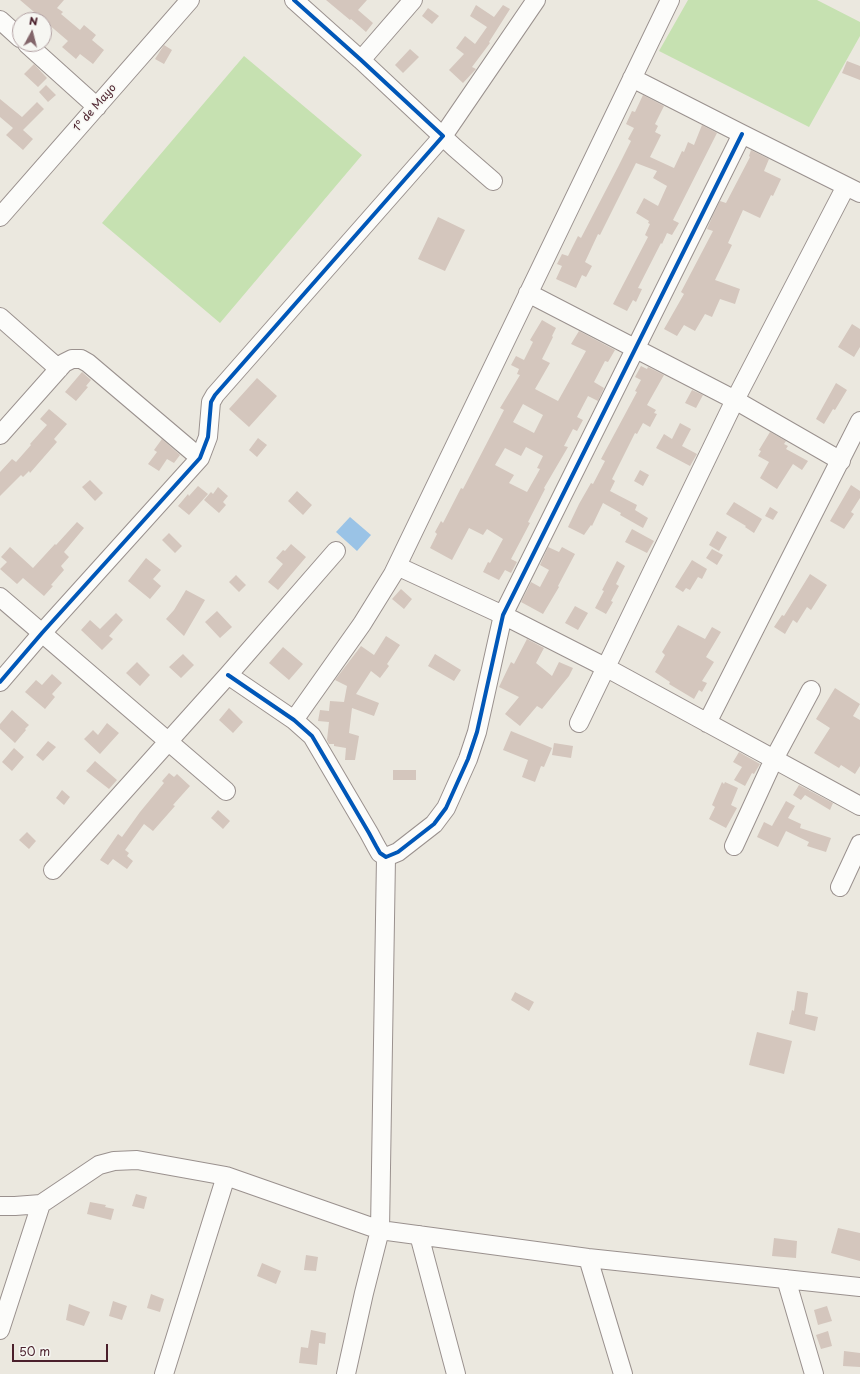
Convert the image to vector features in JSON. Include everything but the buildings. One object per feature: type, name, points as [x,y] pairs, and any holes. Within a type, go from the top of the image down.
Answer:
[{"type":"street","name":"1° de Mayo","points":[[0,217],[190,0]]},
{"type":"street","points":[[294,0],[493,181]]},
{"type":"street","points":[[361,60],[414,0]]},
{"type":"street","points":[[0,682],[42,633],[200,458],[208,437],[211,402],[215,395],[443,136],[536,0]]},
{"type":"street","points":[[294,720],[362,624],[397,566],[670,0]]},
{"type":"street","points":[[0,20],[12,31]]},
{"type":"street","points":[[36,52],[97,107]]},
{"type":"street","points":[[579,723],[607,668],[735,400],[853,189],[632,78]]},
{"type":"street","points":[[386,857],[398,852],[424,833],[434,824],[446,808],[468,759],[477,732],[504,615],[742,134]]},
{"type":"street","points":[[528,293],[735,400],[841,461]]},
{"type":"street","points":[[0,317],[59,369]]},
{"type":"street","points":[[0,435],[64,363],[72,359],[81,360],[88,363],[200,458]]},
{"type":"street","points":[[707,723],[860,421]]},
{"type":"street","points":[[53,870],[228,675],[336,551]]},
{"type":"street","points":[[397,566],[504,615],[607,668],[860,806]]},
{"type":"street","points":[[0,597],[226,791]]},
{"type":"street","points":[[228,675],[294,720],[312,736],[380,853],[386,857]]},
{"type":"street","points":[[734,846],[774,759],[811,690]]},
{"type":"street","points":[[840,887],[860,844]]},
{"type":"street","points":[[348,1373],[364,1293],[380,1230],[386,857]]},
{"type":"street","points":[[0,1206],[41,1204],[99,1165],[114,1161],[137,1160],[226,1176],[380,1230],[588,1258],[860,1286]]},
{"type":"street","points":[[164,1374],[226,1176]]},
{"type":"street","points":[[0,1330],[41,1204]]},
{"type":"street","points":[[419,1235],[456,1374]]},
{"type":"street","points":[[588,1258],[623,1374]]},
{"type":"street","points":[[786,1279],[814,1374]]},
{"type":"green space","points":[[688,0],[817,0],[860,22],[860,36],[809,127],[659,51]]},
{"type":"green space","points":[[244,56],[362,155],[220,323],[102,223]]},
{"type":"water","points":[[350,517],[371,535],[357,551],[336,532]]},
{"type":"cycle path","points":[[0,682],[42,633],[200,458],[208,437],[211,402],[215,395],[443,136],[294,0]]},
{"type":"cycle path","points":[[228,675],[294,720],[312,736],[380,853],[386,857],[398,852],[434,824],[446,808],[468,759],[477,732],[503,615],[742,134]]}]
